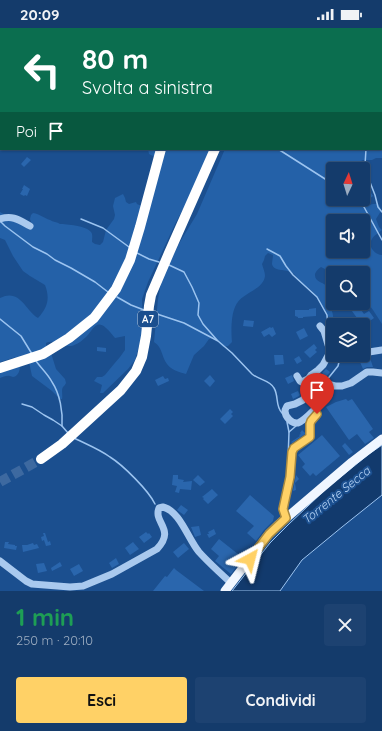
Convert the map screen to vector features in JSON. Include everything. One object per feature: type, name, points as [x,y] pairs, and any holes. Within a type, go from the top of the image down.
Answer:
[{"type":"highway","points":[[0,368],[43,354],[69,338],[94,318],[116,289],[130,260],[160,150]]},
{"type":"highway","name":"A7","points":[[41,458],[62,444],[121,390],[136,371],[142,357],[151,294],[215,150]]},
{"type":"main road","points":[[225,591],[269,534],[352,462],[382,439]]},
{"type":"street","points":[[0,219],[13,217],[30,226]]},
{"type":"street","points":[[296,376],[302,382],[308,379],[326,361],[329,352],[324,331],[320,326],[321,338]]},
{"type":"street","points":[[370,352],[382,350]]},
{"type":"street","points":[[320,382],[335,386],[342,386],[351,383],[367,372],[382,374]]},
{"type":"street","points":[[286,518],[283,509],[290,477],[292,452],[294,448],[310,437],[310,424],[317,414],[313,411],[304,419],[295,423],[290,421],[284,410],[287,406],[303,400],[315,373]]},
{"type":"street","points":[[0,561],[32,584],[74,587],[95,582],[157,549],[165,538],[164,529],[158,512],[159,508],[162,506],[172,511],[181,522],[200,552],[231,583]]},
{"type":"shaded area","points":[[148,150],[212,150],[148,282],[142,299],[143,329],[135,360],[128,369],[103,393],[100,393],[102,385],[94,381],[97,377],[102,377],[105,375],[125,350],[125,336],[115,338],[103,326],[97,325],[82,341],[71,346],[53,342],[46,343],[56,369],[65,379],[66,383],[62,388],[62,399],[60,399],[32,376],[29,362],[24,355],[20,356],[20,368],[16,376],[0,378],[0,371],[16,357],[0,362],[0,298],[13,296],[17,298],[22,301],[38,318],[46,306],[48,298],[45,285],[23,271],[5,240],[0,238],[0,212],[15,218],[20,224],[27,228],[32,225],[30,219],[33,213],[60,224],[85,228],[92,233],[92,242],[100,245],[103,242],[106,230],[114,219],[115,215],[113,206],[115,198],[123,194],[126,202],[129,204],[136,202],[144,207],[159,159],[149,154]]},
{"type":"shaded area","points":[[225,150],[382,150],[382,158],[363,160],[359,162],[326,162],[326,206],[370,206],[373,204],[378,204],[380,207],[381,211],[376,219],[382,230],[375,235],[370,244],[374,252],[382,255],[382,324],[370,306],[370,266],[326,266],[326,270],[321,267],[318,269],[315,277],[318,281],[326,286],[326,310],[332,311],[333,318],[330,318],[312,291],[299,281],[294,274],[288,271],[275,269],[273,267],[273,255],[268,253],[262,264],[265,274],[263,281],[260,285],[242,298],[235,307],[231,329],[232,342],[228,346],[223,347],[214,338],[209,339],[194,355],[186,374],[175,370],[167,364],[159,347],[154,342],[158,299],[162,277],[180,242],[197,214]]},
{"type":"water","name":"Torrente Secca","points":[[382,445],[382,495],[302,560],[280,591],[232,591],[270,543],[289,524],[327,488]]},
{"type":"building","points":[[27,157],[31,160],[24,167],[21,164]]},
{"type":"building","points":[[24,185],[30,189],[27,196],[20,194]]},
{"type":"building","points":[[370,192],[373,196],[370,198]]},
{"type":"building","points":[[316,308],[316,316],[298,318],[295,316],[295,310],[309,310]]},
{"type":"building","points":[[351,310],[361,310],[364,314],[369,311],[374,318],[370,321],[370,318],[357,318]]},
{"type":"building","points":[[244,320],[254,321],[253,327],[243,326]]},
{"type":"building","points":[[273,327],[276,334],[272,337],[269,334],[264,337],[261,332]]},
{"type":"building","points":[[304,328],[308,336],[300,340],[296,332]]},
{"type":"building","points":[[314,344],[317,348],[315,350],[317,352],[310,358],[304,352]]},
{"type":"building","points":[[97,347],[106,348],[106,352],[97,351]]},
{"type":"building","points":[[274,355],[283,355],[284,364],[275,365]]},
{"type":"building","points":[[299,356],[302,361],[297,364],[294,359]]},
{"type":"building","points":[[370,358],[373,367],[363,369],[360,362],[370,362]]},
{"type":"building","points":[[326,369],[330,372],[326,377],[322,373]]},
{"type":"building","points":[[210,375],[215,381],[210,387],[204,381]]},
{"type":"building","points":[[292,375],[294,381],[288,384],[285,378]]},
{"type":"building","points":[[163,376],[165,379],[168,378],[169,381],[158,386],[155,380]]},
{"type":"building","points":[[298,391],[300,395],[293,399],[291,394]]},
{"type":"building","points":[[346,399],[348,401],[352,399],[373,429],[369,432],[374,438],[365,444],[357,434],[349,440],[326,407]]},
{"type":"building","points":[[230,409],[233,412],[231,414],[233,416],[225,424],[220,419]]},
{"type":"building","points":[[302,430],[305,434],[292,443],[291,442],[300,436],[299,435],[301,434],[300,433]]},
{"type":"building","points":[[322,435],[340,456],[316,476],[313,473],[310,476],[302,467],[305,464],[298,455]]},
{"type":"building","points":[[345,443],[353,452],[349,455],[342,446]]},
{"type":"building","points":[[173,475],[178,475],[178,479],[184,480],[183,482],[192,481],[191,490],[180,489],[179,493],[175,492],[177,486],[172,485]]},
{"type":"building","points":[[198,475],[205,482],[200,486],[193,480]]},
{"type":"building","points":[[296,475],[299,479],[295,483],[296,490],[293,491]]},
{"type":"building","points":[[212,489],[218,495],[208,504],[202,497]]},
{"type":"building","points":[[250,495],[274,516],[273,521],[256,541],[247,533],[254,526],[236,511]]},
{"type":"building","points":[[181,505],[188,510],[184,515],[177,510]]},
{"type":"building","points":[[199,526],[201,535],[195,537],[191,527]]},
{"type":"building","points":[[214,529],[216,534],[209,538],[207,534],[209,534],[208,532]]},
{"type":"building","points":[[146,532],[152,537],[144,543],[139,537]]},
{"type":"building","points":[[43,533],[45,533],[48,542],[50,541],[51,545],[46,546],[44,540],[42,541],[41,537],[44,536]]},
{"type":"building","points":[[219,539],[243,558],[231,574],[215,561],[219,556],[211,549]]},
{"type":"building","points":[[5,542],[9,542],[8,544],[17,546],[16,550],[4,548]]},
{"type":"building","points":[[133,542],[139,549],[130,555],[125,548]]},
{"type":"building","points":[[33,543],[34,545],[37,544],[39,548],[23,552],[22,545]]},
{"type":"building","points":[[184,543],[189,549],[178,558],[173,552]]},
{"type":"building","points":[[116,558],[119,564],[112,568],[109,563]]},
{"type":"building","points":[[60,562],[62,566],[52,571],[51,568]]},
{"type":"building","points":[[44,563],[47,571],[38,573],[36,564]]},
{"type":"building","points":[[79,564],[83,571],[74,576],[70,569]]},
{"type":"building","points":[[174,568],[204,591],[153,591],[165,576],[167,577]]},
{"type":"waterway","points":[[280,150],[326,180]]},
{"type":"waterway","points":[[366,150],[366,172],[378,207],[382,212]]},
{"type":"waterway","points":[[363,206],[382,240]]},
{"type":"waterway","points":[[81,219],[103,228],[129,247]]},
{"type":"waterway","points":[[1,222],[33,247],[95,282],[108,292]]},
{"type":"waterway","points":[[267,249],[280,256],[293,275],[317,297],[327,318]]},
{"type":"waterway","points":[[137,253],[159,262]]},
{"type":"waterway","points":[[169,265],[184,272],[199,303],[198,315],[203,324],[217,340]]},
{"type":"waterway","points":[[117,297],[144,310]]},
{"type":"waterway","points":[[151,312],[184,323],[218,341],[252,374],[272,385],[275,391],[278,407],[282,413]]},
{"type":"waterway","points":[[0,319],[21,336],[32,354]]},
{"type":"waterway","points":[[36,361],[49,376],[55,387],[61,409],[62,426]]},
{"type":"waterway","points":[[326,381],[338,366],[339,362]]},
{"type":"waterway","points":[[316,410],[320,401],[323,385]]},
{"type":"waterway","points":[[22,404],[32,407],[53,420],[62,426],[68,433]]},
{"type":"waterway","points":[[287,422],[289,432],[288,460]]},
{"type":"waterway","points":[[289,432],[296,426]]},
{"type":"waterway","points":[[74,438],[115,461],[142,486],[155,504]]},
{"type":"tunnel","points":[[0,482],[41,459]]},
{"type":"route","points":[[250,559],[269,534],[286,518],[283,509],[290,477],[292,452],[294,448],[310,437],[310,424],[317,414]]}]
